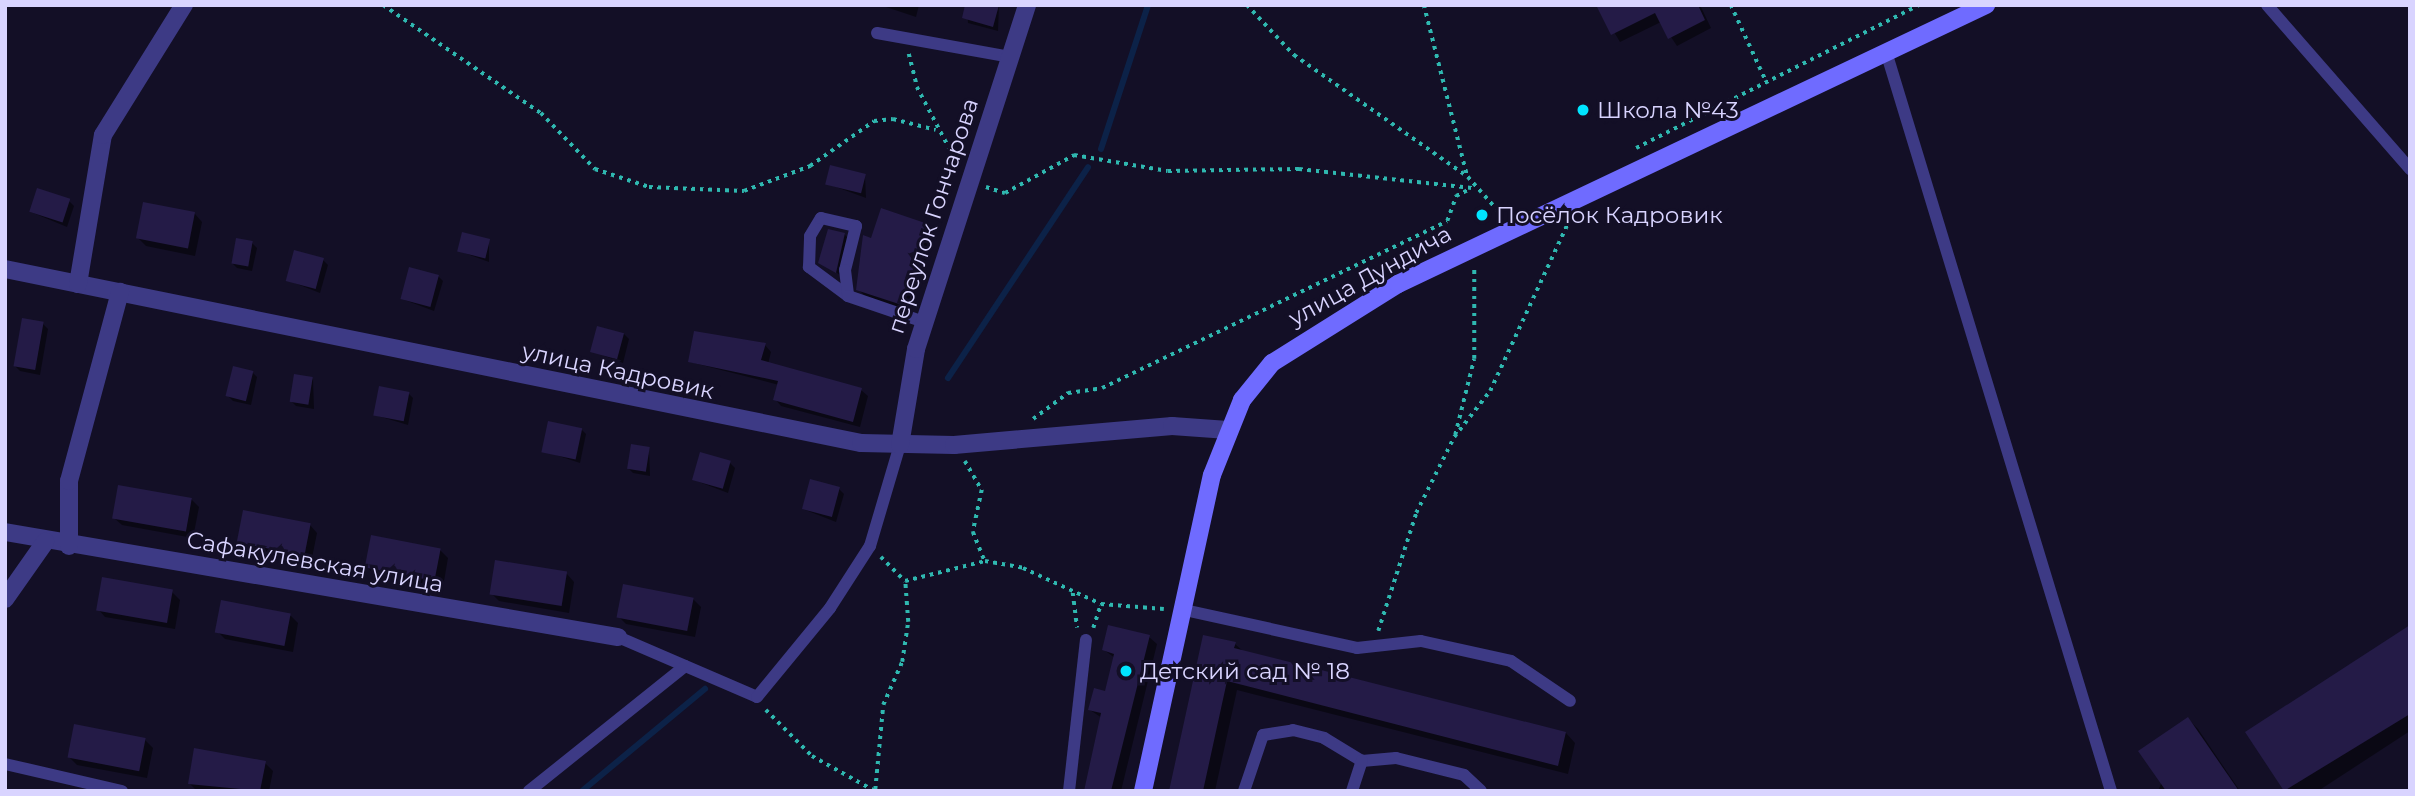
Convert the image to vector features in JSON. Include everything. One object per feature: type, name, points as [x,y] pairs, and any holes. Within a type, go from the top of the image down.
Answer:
[{"type":"main road","name":"улица Дундича","points":[[1143,791],[1180,610],[1228,430],[1257,379],[1294,346],[1476,245],[1506,223],[1779,108],[1986,5]]},
{"type":"street","points":[[78,284],[103,135],[184,5]]},
{"type":"street","name":"переулок Гончарова","points":[[900,445],[924,322],[1027,5]]},
{"type":"street","name":"улица Кадровик","points":[[5,270],[803,435],[900,445],[954,445],[1018,437],[1172,426],[1228,430]]},
{"type":"street","points":[[69,545],[69,481],[120,292]]},
{"type":"street","name":"Сафакулевская улица","points":[[5,532],[618,638]]},
{"type":"street","points":[[5,599],[45,541]]},
{"type":"lane","points":[[2267,5],[2410,169]]},
{"type":"lane","points":[[877,33],[1010,57]]},
{"type":"lane","points":[[1887,55],[2111,791]]},
{"type":"lane","points":[[848,296],[845,270],[856,226],[821,218],[810,236],[808,267],[848,296],[924,322]]},
{"type":"lane","points":[[618,638],[757,697],[830,608],[870,546],[900,445]]},
{"type":"lane","points":[[1180,610],[1357,648],[1422,641],[1511,661],[1570,701]]},
{"type":"lane","points":[[1069,791],[1086,640]]},
{"type":"lane","points":[[529,791],[685,666]]},
{"type":"lane","points":[[1244,791],[1257,746],[1273,730],[1324,738],[1362,761],[1425,763],[1464,775],[1481,791]]},
{"type":"lane","points":[[1353,791],[1362,761]]},
{"type":"lane","points":[[5,764],[122,791]]},
{"type":"path","points":[[383,5],[541,113],[595,169],[649,187],[744,191],[810,166],[874,121],[893,119],[936,130]]},
{"type":"path","points":[[1247,5],[1294,55],[1468,177]]},
{"type":"path","points":[[1424,5],[1472,188]]},
{"type":"path","points":[[1731,5],[1779,108]]},
{"type":"path","points":[[1631,150],[1919,5]]},
{"type":"path","points":[[907,40],[917,87],[936,130],[970,183],[1005,193],[1074,155],[1168,171],[1299,169],[1472,188],[1490,195],[1506,223],[1514,210]]},
{"type":"path","points":[[1018,437],[1068,393],[1102,388],[1447,222],[1456,196],[1472,188]]},
{"type":"path","points":[[1374,646],[1416,513],[1454,438],[1490,391],[1570,217]]},
{"type":"path","points":[[1454,438],[1474,359],[1476,245]]},
{"type":"path","points":[[954,445],[980,481],[972,531],[985,561]]},
{"type":"path","points":[[757,697],[777,727],[812,757],[876,791],[883,705],[902,662],[908,622],[905,581],[870,546]]},
{"type":"path","points":[[905,581],[985,561],[1023,568],[1101,604],[1180,610]]},
{"type":"path","points":[[1073,593],[1073,617],[1086,640]]},
{"type":"path","points":[[1086,640],[1101,604]]},
{"type":"building","points":[[965,5],[999,5],[993,27],[962,18]]},
{"type":"building","points":[[1596,5],[1698,5],[1705,20],[1668,39],[1655,13],[1611,35]]},
{"type":"building","points":[[830,165],[866,174],[861,193],[825,184]]},
{"type":"building","points":[[37,188],[70,199],[63,223],[29,212]]},
{"type":"building","points":[[143,202],[195,212],[188,248],[136,238]]},
{"type":"building","points":[[881,208],[928,224],[902,305],[856,290],[863,235],[871,238]]},
{"type":"building","points":[[828,229],[845,233],[836,273],[818,263]]},
{"type":"building","points":[[462,232],[490,239],[485,258],[457,251]]},
{"type":"building","points":[[236,238],[253,241],[248,267],[231,264]]},
{"type":"building","points":[[294,250],[324,258],[316,289],[286,281]]},
{"type":"building","points":[[409,267],[439,275],[430,307],[400,299]]},
{"type":"building","points":[[22,318],[44,322],[35,370],[13,366]]},
{"type":"building","points":[[597,326],[624,333],[617,359],[590,352]]},
{"type":"building","points":[[694,331],[766,343],[761,360],[862,388],[853,422],[773,400],[778,381],[688,362]]},
{"type":"building","points":[[233,366],[253,371],[246,401],[226,396]]},
{"type":"building","points":[[294,374],[313,377],[308,405],[290,402]]},
{"type":"building","points":[[379,386],[409,392],[404,421],[373,415]]},
{"type":"building","points":[[548,421],[582,428],[576,460],[541,452]]},
{"type":"building","points":[[631,444],[650,447],[646,472],[627,469]]},
{"type":"building","points":[[700,452],[731,461],[723,489],[692,480]]},
{"type":"building","points":[[810,479],[840,487],[832,517],[802,509]]},
{"type":"building","points":[[118,485],[192,498],[186,532],[112,518]]},
{"type":"building","points":[[243,510],[311,523],[304,556],[237,542]]},
{"type":"building","points":[[371,535],[441,549],[434,581],[365,567]]},
{"type":"building","points":[[495,560],[567,571],[562,606],[490,595]]},
{"type":"building","points":[[102,577],[173,590],[167,623],[96,610]]},
{"type":"building","points":[[623,584],[694,598],[687,631],[617,617]]},
{"type":"building","points":[[221,600],[291,614],[284,646],[215,632]]},
{"type":"building","name":"Детский сад № 18","points":[[1108,625],[1150,635],[1111,791],[1084,791],[1101,713],[1088,710],[1094,688],[1105,691],[1114,654],[1102,650]]},
{"type":"building","points":[[2410,625],[2410,714],[2284,791],[2245,732]]},
{"type":"building","points":[[1203,635],[1236,642],[1234,648],[1566,732],[1558,766],[1227,681],[1203,791],[1169,791]]},
{"type":"building","points":[[2188,717],[2239,791],[2166,791],[2138,751]]},
{"type":"building","points":[[74,724],[146,738],[139,771],[68,757]]},
{"type":"building","points":[[194,748],[266,761],[260,791],[188,784]]},
{"type":"waterway","points":[[1101,149],[1148,5]]},
{"type":"waterway","points":[[948,378],[1088,167]]},
{"type":"waterway","points":[[582,791],[705,689]]},
{"type":"place","name":"Школа №43","points":[[1583,110]]},
{"type":"place","name":"Посёлок Кадровик","points":[[1482,215]]},
{"type":"place","name":"Детский сад № 18","points":[[1126,671]]}]
